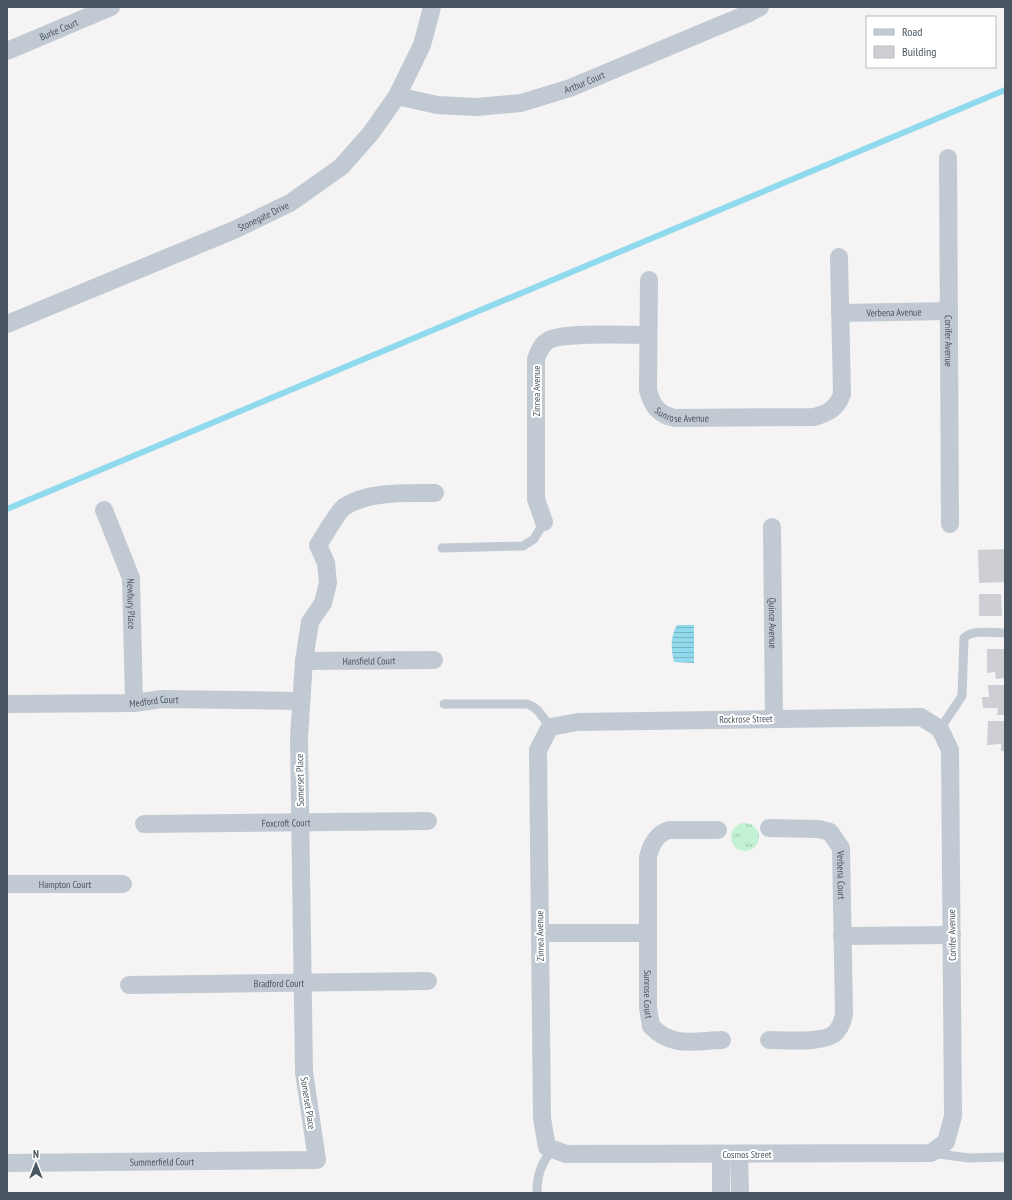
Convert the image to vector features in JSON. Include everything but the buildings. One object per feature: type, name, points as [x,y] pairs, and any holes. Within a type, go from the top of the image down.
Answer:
[{"type":"street","name":"Burke Court","points":[[7,51],[111,7]]},
{"type":"street","name":"Stonegate Drive","points":[[7,324],[234,230],[290,203],[341,167],[371,133],[397,96],[422,45],[432,7]]},
{"type":"street","name":"Arthur Court","points":[[397,96],[437,105],[477,107],[521,103],[570,88],[747,14],[760,7]]},
{"type":"street","name":"Conifer Avenue","points":[[948,158],[950,524]]},
{"type":"street","points":[[839,257],[840,312]]},
{"type":"street","name":"Sunrose Avenue","points":[[649,280],[648,390],[650,400],[657,410],[666,417],[814,417],[826,414],[838,405],[842,394],[840,312]]},
{"type":"street","name":"Verbena Avenue","points":[[840,312],[949,311]]},
{"type":"street","name":"Zinnea Avenue","points":[[544,522],[536,499],[536,359],[541,347],[550,340],[566,336],[648,335]]},
{"type":"street","name":"Somerset Place","points":[[317,1160],[304,1072],[299,737],[300,701],[310,622],[322,603],[328,583],[326,563],[318,545],[343,507],[363,499],[385,494],[435,493]]},
{"type":"street","name":"Newbury Place","points":[[104,510],[131,578],[134,703]]},
{"type":"street","name":"Quince Avenue","points":[[772,527],[774,719]]},
{"type":"street","name":"Hansfield Court","points":[[304,661],[434,660]]},
{"type":"street","name":"Medford Court","points":[[7,704],[134,703],[162,700],[300,701]]},
{"type":"street","name":"Rockrose Street","points":[[550,727],[578,722],[921,716],[940,729]]},
{"type":"street","name":"Zinnea Avenue","points":[[550,727],[538,750],[542,1118],[550,1148]]},
{"type":"street","name":"Conifer Avenue","points":[[931,1153],[946,1142],[953,1116],[950,750],[940,729]]},
{"type":"street","name":"Foxcroft Court","points":[[144,824],[428,821]]},
{"type":"street","name":"Verbena Court","points":[[769,828],[819,829],[830,832],[841,848],[844,1014],[842,1022],[836,1033],[824,1039],[769,1040]]},
{"type":"street","name":"Sunrose Court","points":[[718,830],[669,830],[662,832],[656,837],[650,847],[648,857],[648,1008],[651,1026],[669,1040],[683,1042],[722,1040]]},
{"type":"street","name":"Hampton Court","points":[[7,884],[123,884]]},
{"type":"street","points":[[540,933],[648,933]]},
{"type":"street","points":[[842,936],[952,935]]},
{"type":"street","name":"Bradford Court","points":[[129,985],[428,981]]},
{"type":"street","name":"Cosmos Street","points":[[550,1148],[566,1154],[931,1153]]},
{"type":"street","points":[[721,1193],[730,1154]]},
{"type":"street","points":[[730,1154],[740,1193]]},
{"type":"street","name":"Summerfield Court","points":[[7,1163],[317,1160]]},
{"type":"lane","points":[[442,548],[524,546],[534,539],[544,522]]},
{"type":"lane","points":[[940,729],[962,696],[964,638],[967,634],[973,633],[1005,632]]},
{"type":"lane","points":[[444,704],[527,704],[537,710],[550,727]]},
{"type":"lane","points":[[537,1193],[537,1178],[540,1168],[550,1148]]},
{"type":"lane","points":[[931,1153],[969,1158],[1005,1157]]},
{"type":"green space","points":[[745,823],[755,827],[759,837],[755,847],[745,851],[735,847],[731,837],[735,827]]},
{"type":"water","points":[[677,625],[694,625],[694,663],[674,662],[672,643],[673,634]]},
{"type":"waterway","points":[[7,509],[1005,90]]}]
